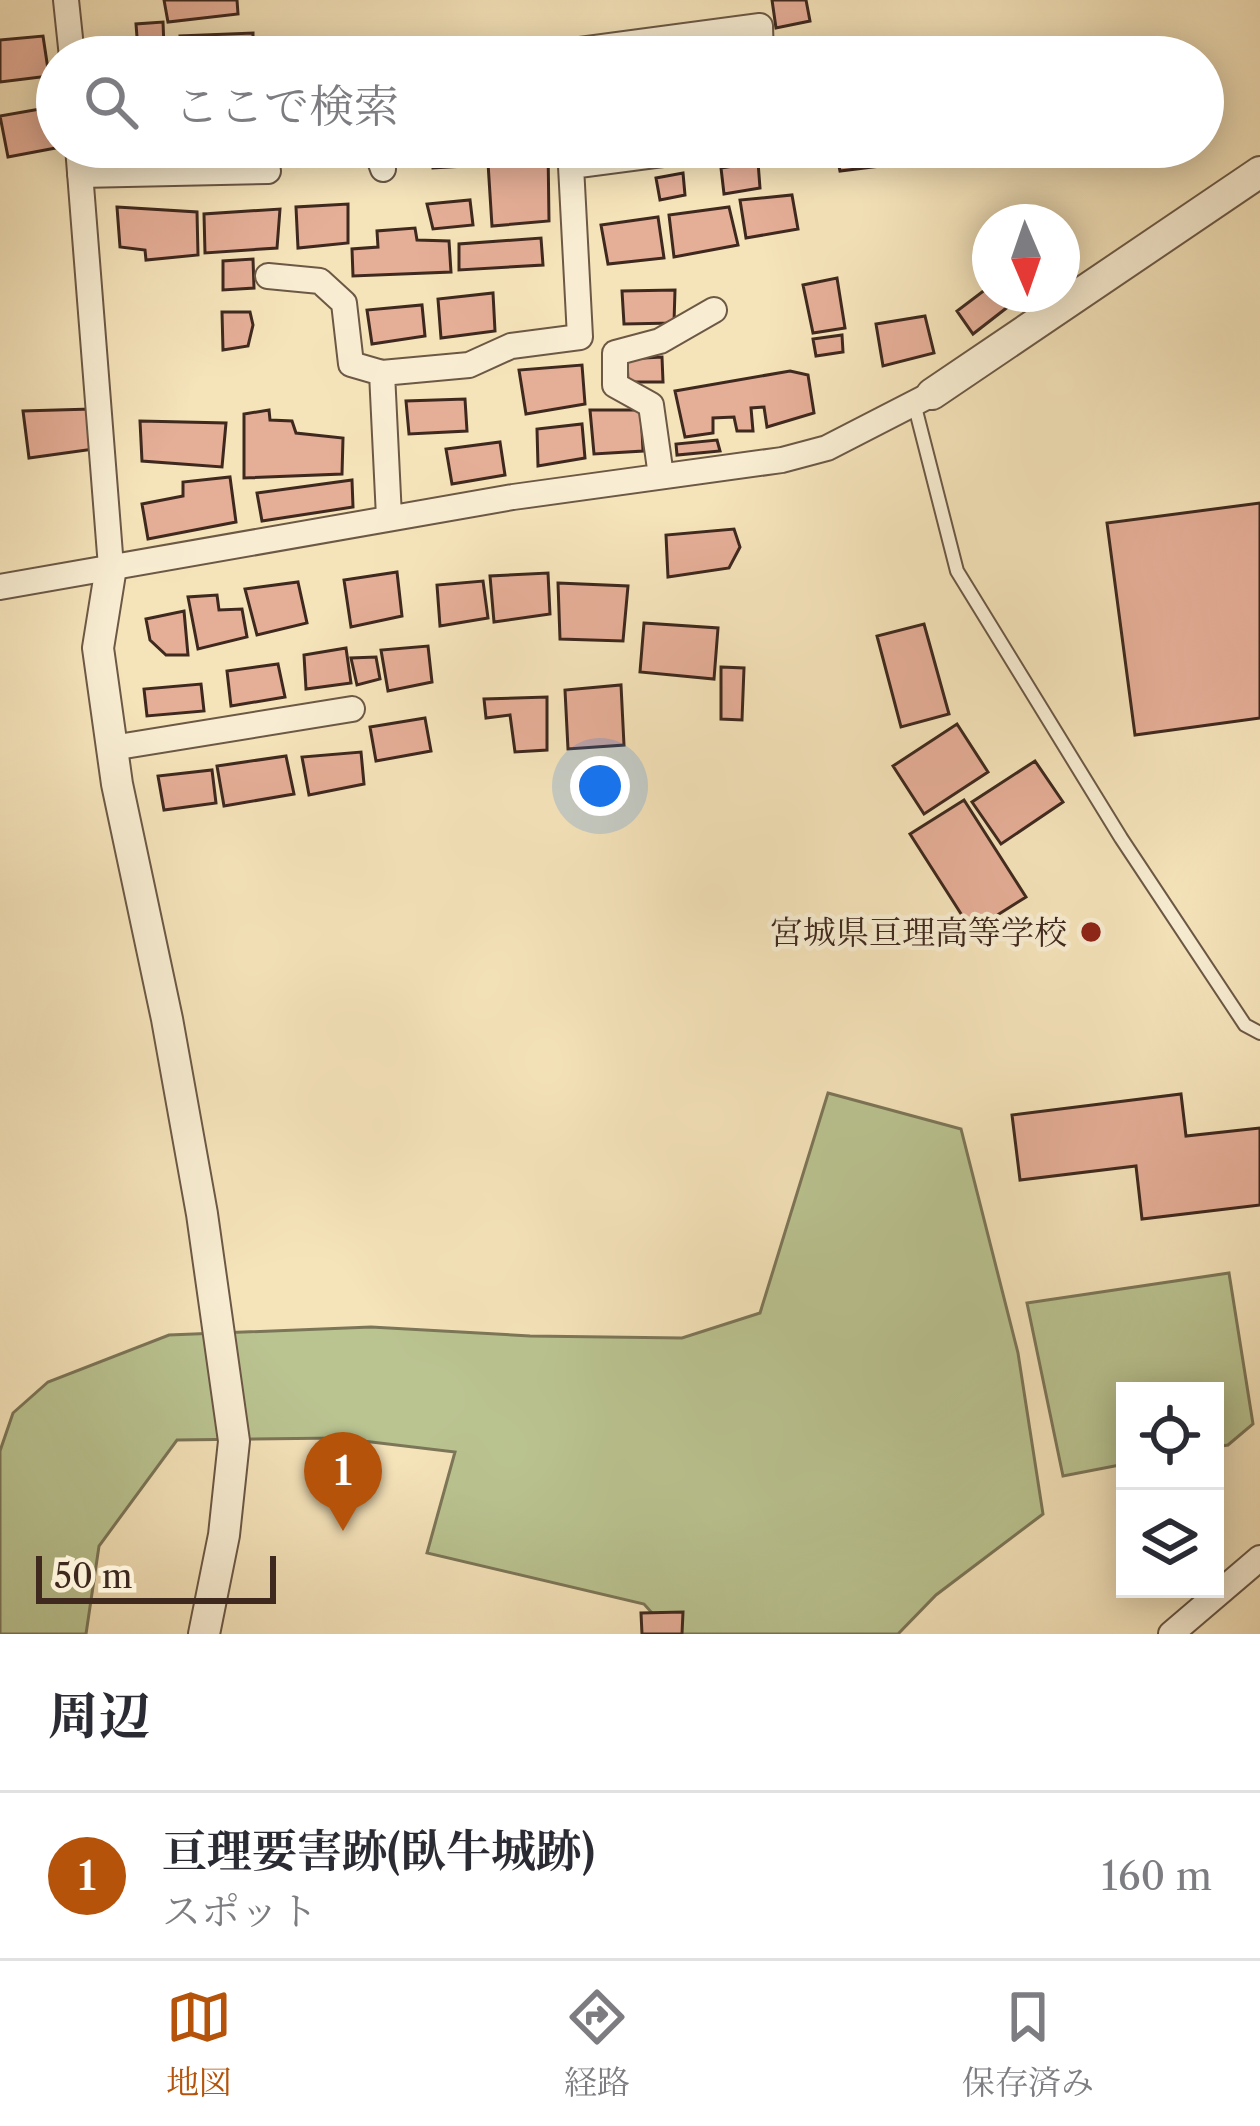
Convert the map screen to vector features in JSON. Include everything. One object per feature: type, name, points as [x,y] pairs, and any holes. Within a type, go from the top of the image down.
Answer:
[{"type":"street","points":[[66,0],[70,36]]},
{"type":"street","points":[[685,36],[760,26],[760,36]]},
{"type":"street","points":[[80,168],[110,567],[98,649],[112,748],[202,1214],[234,1441],[224,1534],[204,1634]]},
{"type":"street","points":[[268,276],[320,281],[344,303],[351,364],[382,373],[469,365],[511,346],[580,338],[571,168]]},
{"type":"street","points":[[80,175],[268,171]]},
{"type":"street","points":[[0,587],[389,518],[782,460],[827,448],[923,399],[1260,172]]},
{"type":"street","points":[[661,476],[651,404],[615,386],[615,353],[660,340],[714,310]]},
{"type":"street","points":[[382,373],[389,518]]},
{"type":"street","points":[[112,748],[352,709]]},
{"type":"street","points":[[1171,1634],[1260,1558]]},
{"type":"lane","points":[[923,399],[957,571],[1121,838],[1245,1025],[1260,1033]]},
{"type":"green space","points":[[828,1093],[961,1129],[1018,1353],[1043,1514],[936,1595],[898,1634],[671,1634],[644,1604],[427,1553],[455,1452],[338,1438],[177,1440],[99,1546],[86,1634],[0,1634],[0,1451],[13,1413],[48,1382],[169,1335],[371,1327],[682,1338],[760,1313]]},
{"type":"green space","points":[[1229,1273],[1253,1424],[1224,1446],[1224,1382],[1116,1382],[1116,1466],[1063,1476],[1027,1303]]},
{"type":"building","points":[[164,0],[237,0],[238,14],[168,22]]},
{"type":"building","points":[[772,0],[806,0],[810,21],[776,28]]},
{"type":"building","points":[[163,22],[164,36],[137,36],[136,24]]},
{"type":"building","points":[[253,33],[253,36],[180,36]]},
{"type":"building","points":[[36,37],[36,78],[0,82],[0,40]]},
{"type":"building","points":[[36,110],[36,152],[8,157],[0,116]]},
{"type":"building","points":[[488,168],[548,168],[549,221],[492,226]]},
{"type":"building","points":[[721,168],[758,168],[760,188],[724,194]]},
{"type":"building","points":[[683,173],[685,195],[660,200],[656,178]]},
{"type":"building","points":[[792,195],[798,229],[746,238],[740,200]]},
{"type":"building","points":[[470,200],[473,225],[433,229],[427,204]]},
{"type":"building","points":[[348,204],[348,243],[298,248],[296,207]]},
{"type":"building","points":[[117,207],[197,212],[198,255],[146,260],[145,250],[120,247]]},
{"type":"building","points":[[729,207],[738,245],[674,257],[669,215]]},
{"type":"building","points":[[280,209],[277,248],[205,253],[204,214]]},
{"type":"building","points":[[658,217],[664,258],[608,264],[601,225]]},
{"type":"building","points":[[415,228],[417,240],[449,241],[451,272],[353,276],[352,249],[378,247],[377,231]]},
{"type":"building","points":[[541,238],[543,265],[459,270],[459,244]]},
{"type":"building","points":[[253,259],[254,288],[223,290],[223,261]]},
{"type":"building","points":[[837,278],[845,328],[813,333],[803,285]]},
{"type":"building","points":[[675,290],[674,323],[624,324],[622,291]]},
{"type":"building","points":[[493,293],[495,331],[441,338],[438,299]]},
{"type":"building","points":[[972,300],[972,312],[1001,312],[973,334],[957,311]]},
{"type":"building","points":[[422,305],[425,336],[372,344],[367,310]]},
{"type":"building","points":[[222,312],[250,312],[253,325],[248,346],[223,350]]},
{"type":"building","points":[[925,316],[934,353],[883,366],[876,324]]},
{"type":"building","points":[[842,335],[843,352],[816,356],[813,339]]},
{"type":"building","points":[[662,357],[663,382],[628,382],[627,359]]},
{"type":"building","points":[[582,365],[585,404],[526,414],[519,370]]},
{"type":"building","points":[[790,371],[808,375],[814,413],[767,427],[764,407],[751,408],[753,431],[737,431],[734,417],[713,418],[713,433],[685,437],[675,391]]},
{"type":"building","points":[[465,399],[467,431],[409,434],[406,401]]},
{"type":"building","points":[[91,409],[94,449],[29,458],[23,411]]},
{"type":"building","points":[[269,410],[270,420],[292,421],[296,433],[343,438],[342,474],[244,478],[244,414]]},
{"type":"building","points":[[590,410],[641,410],[643,451],[594,454]]},
{"type":"building","points":[[140,421],[226,423],[222,467],[142,461]]},
{"type":"building","points":[[582,424],[585,458],[538,466],[537,429]]},
{"type":"building","points":[[717,440],[720,451],[677,455],[676,444]]},
{"type":"building","points":[[500,442],[505,475],[452,484],[446,449]]},
{"type":"building","points":[[230,477],[236,522],[148,539],[142,504],[183,496],[183,482]]},
{"type":"building","points":[[352,480],[353,507],[262,521],[257,493]]},
{"type":"building","points":[[1260,503],[1260,718],[1135,735],[1107,523]]},
{"type":"building","points":[[734,529],[740,547],[729,568],[668,577],[666,535]]},
{"type":"building","points":[[397,572],[402,616],[351,627],[344,580]]},
{"type":"building","points":[[548,573],[550,614],[494,622],[490,576]]},
{"type":"building","points":[[483,581],[488,618],[440,626],[437,585]]},
{"type":"building","points":[[298,582],[307,623],[257,635],[245,589]]},
{"type":"building","points":[[558,583],[628,586],[623,641],[560,639]]},
{"type":"building","points":[[217,595],[219,610],[242,609],[247,637],[198,649],[188,597]]},
{"type":"building","points":[[184,611],[188,655],[166,655],[150,640],[146,619]]},
{"type":"building","points":[[644,623],[718,628],[714,679],[640,672]]},
{"type":"building","points":[[924,624],[949,714],[901,727],[877,636]]},
{"type":"building","points":[[428,646],[432,682],[388,691],[381,650]]},
{"type":"building","points":[[346,648],[351,683],[306,689],[304,655]]},
{"type":"building","points":[[376,657],[380,679],[357,685],[351,658]]},
{"type":"building","points":[[278,664],[285,697],[231,706],[227,671]]},
{"type":"building","points":[[721,667],[744,668],[742,720],[721,719]]},
{"type":"building","points":[[201,684],[204,711],[147,716],[144,689]]},
{"type":"building","points":[[621,685],[624,745],[568,749],[565,690]]},
{"type":"building","points":[[547,697],[547,750],[515,752],[510,715],[486,718],[484,699]]},
{"type":"building","points":[[425,718],[431,751],[376,761],[370,727]]},
{"type":"building","points":[[957,724],[988,772],[924,814],[893,766]]},
{"type":"building","points":[[361,752],[364,784],[309,795],[302,757]]},
{"type":"building","points":[[286,756],[294,794],[224,806],[217,766]]},
{"type":"building","points":[[1035,761],[1063,802],[1001,844],[972,802]]},
{"type":"building","points":[[212,770],[216,803],[164,810],[158,776]]},
{"type":"building","points":[[964,800],[1026,897],[972,931],[910,834]]},
{"type":"building","points":[[1181,1094],[1186,1136],[1260,1128],[1260,1205],[1142,1219],[1136,1166],[1020,1180],[1012,1115]]},
{"type":"building","points":[[683,1612],[682,1634],[642,1634],[641,1613]]},
{"type":"place","name":"宮城県亘理高等学校","points":[[1091,932]]},
{"type":"place","name":"亘理要害跡(臥牛城跡)","points":[[343,1531]]}]
